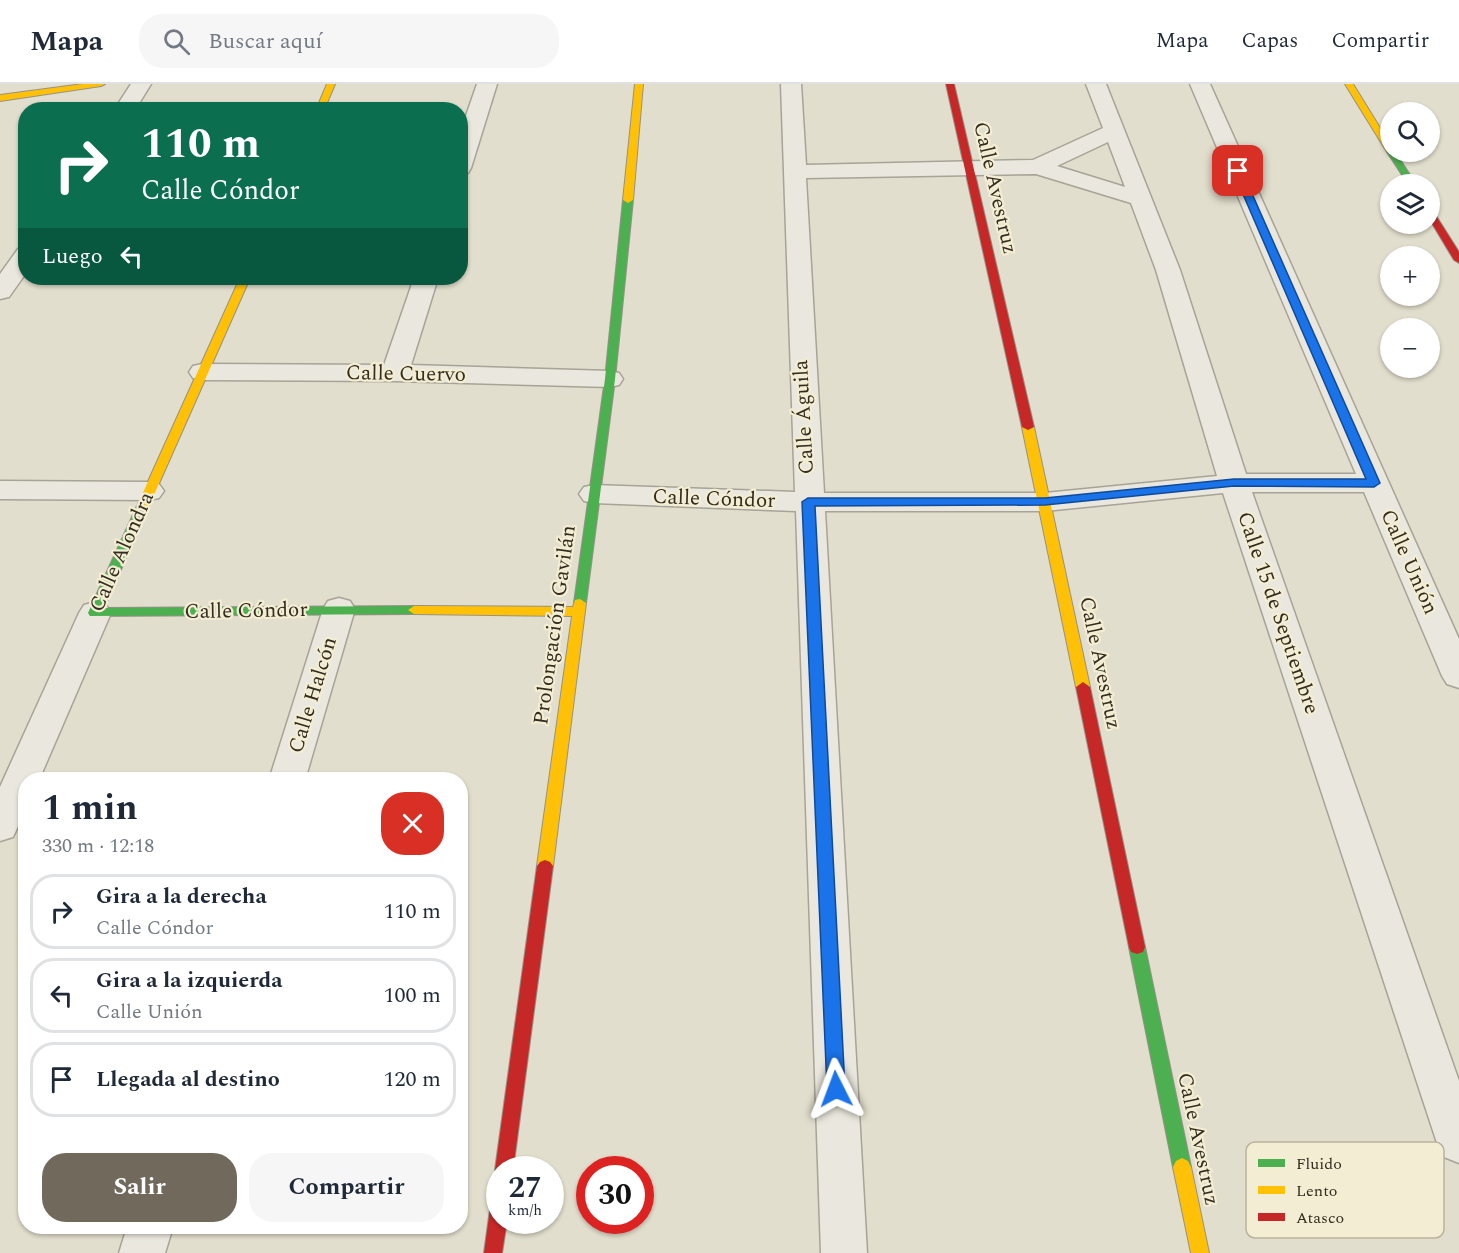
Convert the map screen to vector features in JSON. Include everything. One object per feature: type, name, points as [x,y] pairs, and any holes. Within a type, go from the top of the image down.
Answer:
[{"type":"main road","points":[[0,98],[101,84]]},
{"type":"main road","points":[[323,102],[331,84]]},
{"type":"main road","name":"Prolongación Gavilán","points":[[506,1156],[610,379],[639,84]]},
{"type":"main road","name":"Calle Avestruz","points":[[950,84],[1045,502],[1200,1253]]},
{"type":"main road","points":[[1349,84],[1380,133]]},
{"type":"main road","points":[[1440,229],[1459,260]]},
{"type":"main road","name":"Calle Alondra","points":[[94,613],[241,285]]},
{"type":"main road","name":"Calle Cóndor","points":[[94,613],[339,609],[578,612]]},
{"type":"main road","points":[[493,1253],[496,1234]]},
{"type":"street","points":[[129,102],[141,84]]},
{"type":"street","points":[[468,143],[487,84]]},
{"type":"street","name":"Calle Águila","points":[[791,84],[793,172],[844,1253]]},
{"type":"street","name":"Calle 15 de Septiembre","points":[[1096,84],[1168,270],[1234,483],[1459,1143]]},
{"type":"street","name":"Calle Unión","points":[[1200,84],[1459,676]]},
{"type":"street","points":[[1037,167],[1114,131]]},
{"type":"street","points":[[793,172],[1037,167],[1141,199]]},
{"type":"street","points":[[0,292],[18,266]]},
{"type":"street","points":[[395,373],[424,285]]},
{"type":"street","name":"Calle Cuervo","points":[[202,372],[395,373],[610,379]]},
{"type":"street","name":"Calle Cóndor","points":[[594,494],[808,502],[1045,502],[1234,483],[1374,483]]},
{"type":"street","points":[[0,490],[149,491]]},
{"type":"street","name":"Calle Halcón","points":[[289,772],[339,609]]},
{"type":"street","name":"Calle Alondra","points":[[24,772],[94,613]]},
{"type":"street","name":"Calle Alondra","points":[[0,827],[18,786]]},
{"type":"street","points":[[142,1253],[148,1234]]},
{"type":"traffic: fast","points":[[1398,162],[1405,174]]},
{"type":"traffic: fast","points":[[580,603],[610,379],[628,200]]},
{"type":"traffic: fast","points":[[143,506],[95,613],[414,610]]},
{"type":"traffic: fast","points":[[1137,947],[1182,1167]]},
{"type":"traffic: slow","points":[[0,98],[101,84]]},
{"type":"traffic: slow","points":[[323,102],[331,84]]},
{"type":"traffic: slow","points":[[628,200],[639,84]]},
{"type":"traffic: slow","points":[[1349,84],[1380,134]]},
{"type":"traffic: slow","points":[[143,506],[242,285]]},
{"type":"traffic: slow","points":[[1028,427],[1083,687]]},
{"type":"traffic: slow","points":[[545,866],[580,603]]},
{"type":"traffic: slow","points":[[414,610],[578,612]]},
{"type":"traffic: slow","points":[[1182,1167],[1200,1253]]},
{"type":"traffic: jam","points":[[950,84],[1028,427]]},
{"type":"traffic: jam","points":[[1440,229],[1459,260]]},
{"type":"traffic: jam","points":[[1083,687],[1137,947]]},
{"type":"traffic: jam","points":[[506,1156],[545,866]]},
{"type":"traffic: jam","points":[[493,1253],[496,1234]]},
{"type":"route","points":[[836,1089],[808,502],[1045,502],[1234,483],[1374,483],[1238,171]]}]
